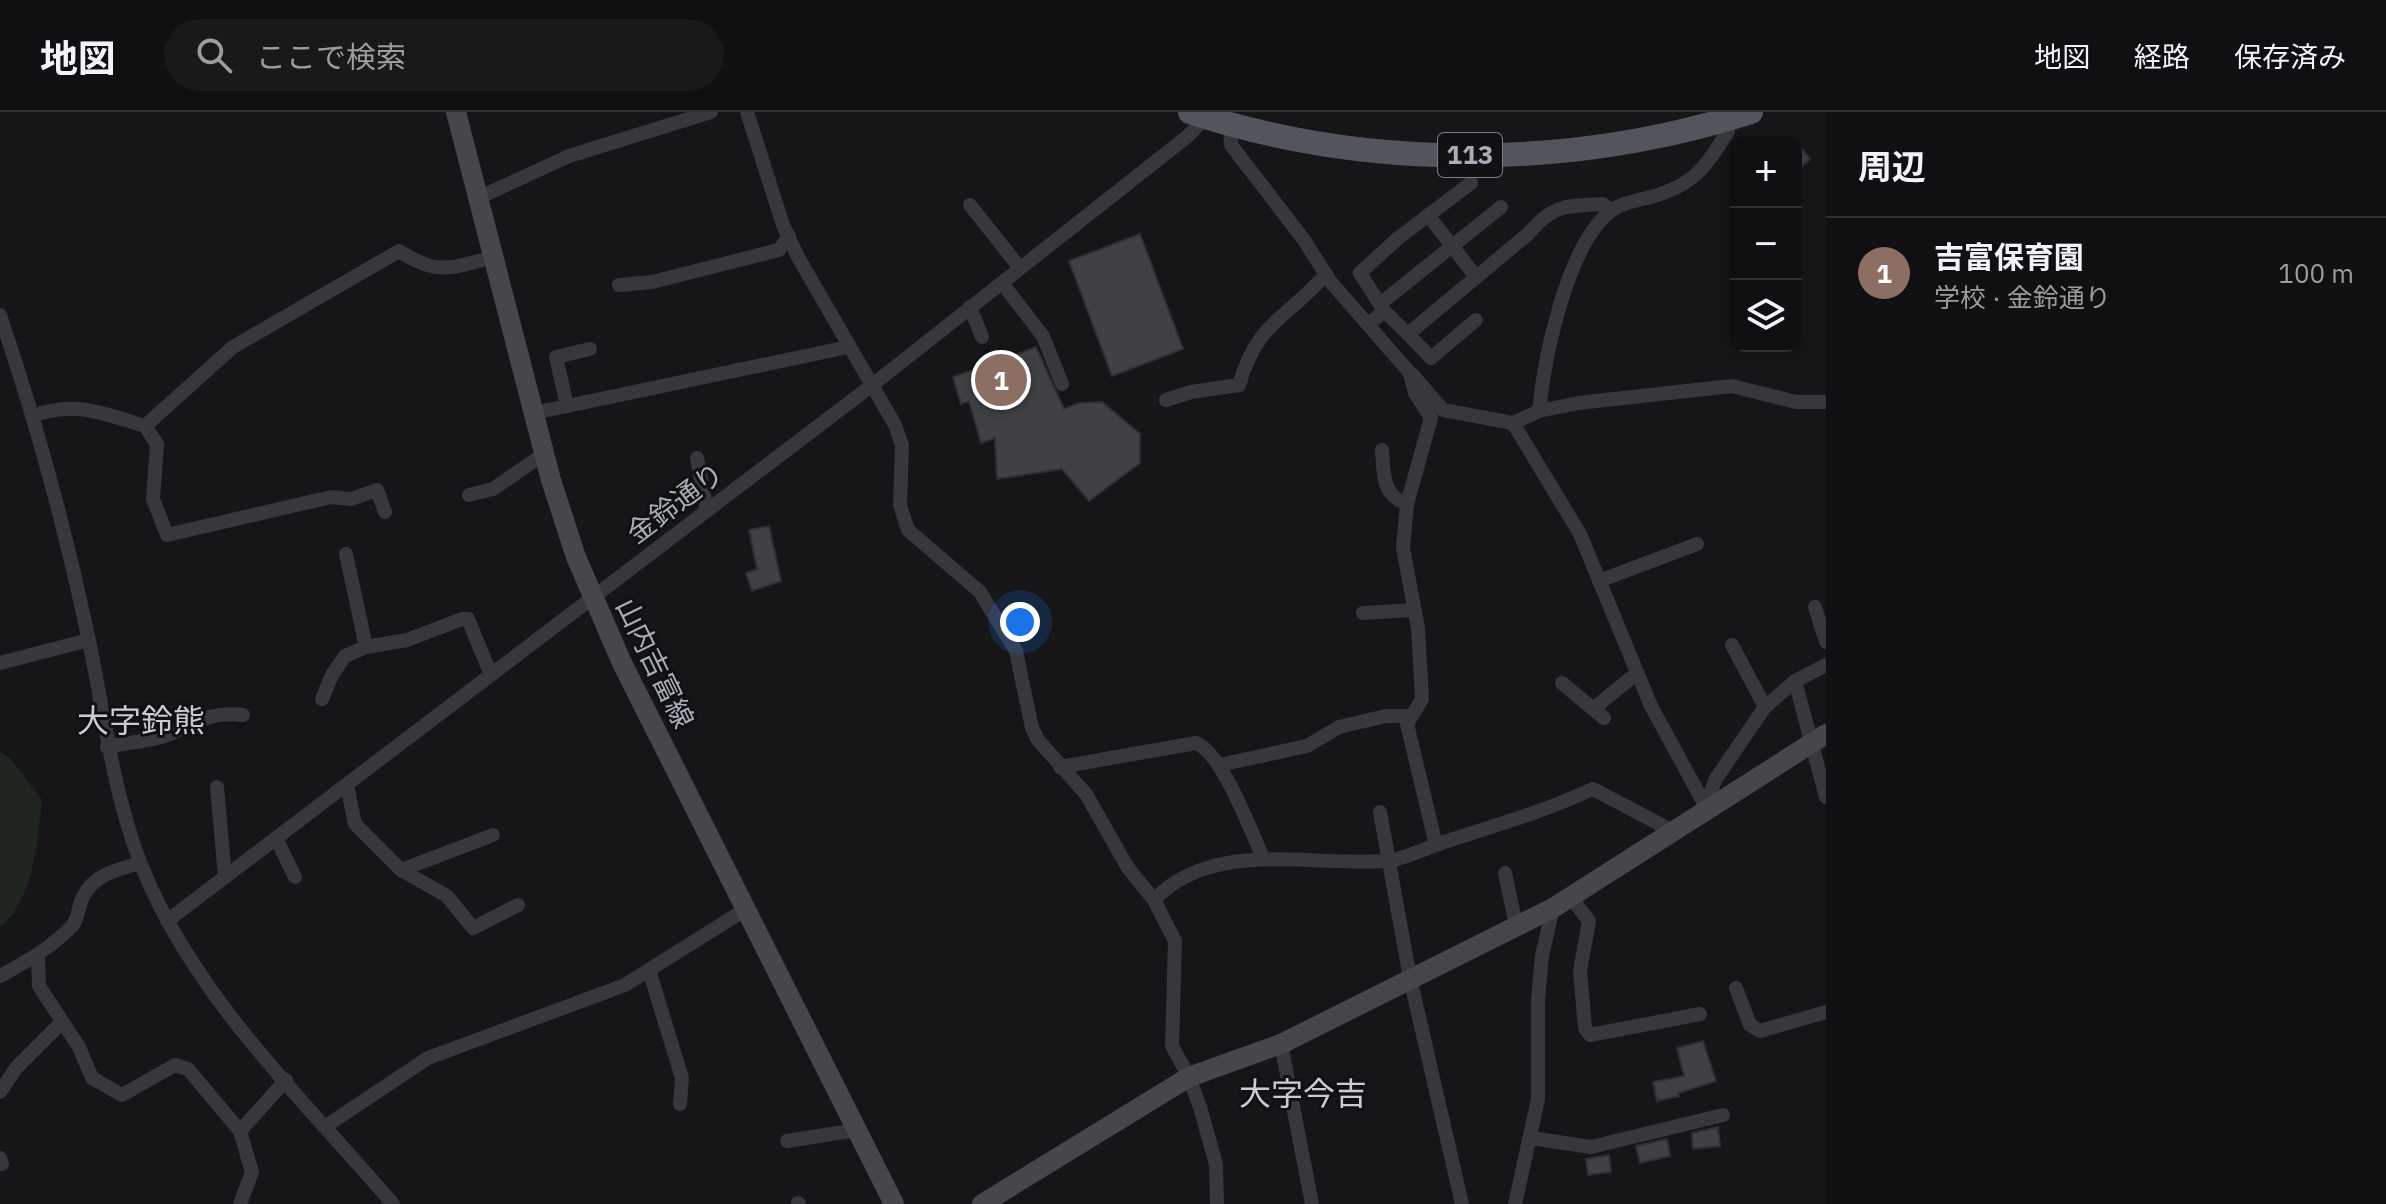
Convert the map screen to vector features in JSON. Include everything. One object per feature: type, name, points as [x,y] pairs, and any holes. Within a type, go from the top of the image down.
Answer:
[{"type":"main road","name":"山内吉富線","points":[[456,112],[544,454],[576,557],[622,663],[894,1204]]},
{"type":"main road","name":"113","points":[[1209,116],[1380,151],[1448,156],[1579,149],[1648,139],[1751,112]]},
{"type":"main road","points":[[982,1204],[1189,1077],[1281,1044],[1562,902],[1706,807],[1818,739]]},
{"type":"street","points":[[480,197],[569,156],[711,112]]},
{"type":"street","points":[[747,112],[789,236],[848,347],[895,425],[902,445],[900,505],[908,530],[980,592],[1016,651],[1032,728],[1060,767],[1086,794],[1128,868],[1154,900],[1175,941],[1172,1046],[1189,1077],[1216,1164],[1217,1204]]},
{"type":"street","points":[[1209,116],[1304,240],[1326,274],[1443,410],[1513,423],[1539,411],[1578,403],[1732,386],[1796,402],[1826,402]]},
{"type":"street","name":"金鈴通り","points":[[167,921],[871,386],[1188,136],[1209,116]]},
{"type":"street","points":[[1539,411],[1546,349],[1554,322],[1591,236],[1611,211],[1674,190],[1696,177],[1728,131],[1723,121]]},
{"type":"street","points":[[1471,183],[1360,273],[1382,308],[1431,358],[1476,320]]},
{"type":"street","points":[[1408,334],[1528,234],[1544,215],[1562,206],[1603,204],[1611,211]]},
{"type":"street","points":[[970,205],[1020,268]]},
{"type":"street","points":[[1369,324],[1382,308],[1501,207]]},
{"type":"street","points":[[1428,215],[1476,277]]},
{"type":"street","points":[[619,285],[652,282],[779,250],[789,236]]},
{"type":"street","points":[[145,426],[233,347],[399,251],[424,267],[443,269],[495,257]]},
{"type":"street","points":[[1166,400],[1191,392],[1239,385],[1246,360],[1269,325],[1310,293],[1326,274]]},
{"type":"street","points":[[1002,283],[1043,336],[1062,384]]},
{"type":"street","points":[[970,307],[982,337]]},
{"type":"street","points":[[0,315],[54,487],[89,640],[107,747],[140,863],[167,921],[217,1000],[393,1204]]},
{"type":"street","points":[[534,413],[848,347]]},
{"type":"street","points":[[567,406],[556,357],[590,349]]},
{"type":"street","points":[[1410,373],[1415,393],[1431,418],[1407,504],[1403,548],[1414,610],[1422,699],[1407,724],[1436,845]]},
{"type":"street","points":[[33,416],[51,409],[80,406],[145,426],[157,444],[153,499],[167,535],[331,497],[351,499],[377,490],[385,512]]},
{"type":"street","points":[[1513,423],[1564,504],[1651,706],[1706,807]]},
{"type":"street","points":[[1382,450],[1385,486],[1393,499],[1407,504]]},
{"type":"street","points":[[469,495],[493,489],[544,454]]},
{"type":"street","points":[[697,458],[707,511]]},
{"type":"street","points":[[1599,581],[1697,544]]},
{"type":"street","points":[[346,554],[366,647]]},
{"type":"street","points":[[1815,607],[1826,642]]},
{"type":"street","points":[[1363,613],[1414,610]]},
{"type":"street","points":[[322,699],[337,665],[345,656],[366,647],[407,640],[468,619],[491,675]]},
{"type":"street","points":[[0,663],[89,640]]},
{"type":"street","points":[[1732,645],[1765,707]]},
{"type":"street","points":[[1706,807],[1715,780],[1765,707],[1795,681],[1826,665]]},
{"type":"street","points":[[1562,683],[1598,713],[1637,673]]},
{"type":"street","points":[[1795,681],[1818,739],[1826,797]]},
{"type":"street","points":[[107,747],[177,731],[189,722],[225,713],[243,715]]},
{"type":"street","points":[[1219,765],[1307,746],[1339,727],[1386,716],[1411,716]]},
{"type":"street","points":[[1060,767],[1196,743],[1206,747],[1219,765],[1263,858]]},
{"type":"street","points":[[347,785],[355,824],[401,870],[447,896],[473,928],[518,905]]},
{"type":"street","points":[[217,787],[225,877]]},
{"type":"street","points":[[1154,900],[1175,882],[1200,871],[1263,858],[1389,861],[1563,803],[1593,789],[1671,830]]},
{"type":"street","points":[[1380,812],[1410,978],[1462,1204]]},
{"type":"street","points":[[401,870],[493,835]]},
{"type":"street","points":[[276,838],[295,877]]},
{"type":"street","points":[[0,976],[38,955],[75,923],[82,898],[94,882],[109,872],[140,863]]},
{"type":"street","points":[[1505,873],[1516,925]]},
{"type":"street","points":[[1515,1204],[1538,1099],[1542,956],[1562,902],[1589,921],[1580,971],[1585,1028],[1590,1035],[1700,1014]]},
{"type":"street","points":[[326,1126],[428,1058],[625,985],[746,909]]},
{"type":"street","points":[[38,955],[39,986],[79,1047],[92,1078],[122,1095],[175,1065],[188,1069],[240,1131],[252,1172],[240,1204]]},
{"type":"street","points":[[649,970],[682,1078],[680,1104]]},
{"type":"street","points":[[1736,988],[1750,1025],[1760,1031],[1826,1012]]},
{"type":"street","points":[[0,1092],[16,1068],[61,1023]]},
{"type":"street","points":[[1281,1044],[1312,1204]]},
{"type":"street","points":[[240,1131],[286,1080]]},
{"type":"street","points":[[1531,1138],[1591,1147],[1723,1115]]},
{"type":"street","points":[[787,1141],[857,1130]]},
{"type":"shaded area","points":[[0,752],[10,758],[42,800],[27,886],[11,916],[0,927]]},
{"type":"building","points":[[1802,149],[1810,159],[1802,166]]},
{"type":"building","points":[[1140,234],[1183,349],[1112,376],[1069,261]]},
{"type":"building","points":[[1036,347],[1064,409],[1079,403],[1102,402],[1140,434],[1140,463],[1089,501],[1062,469],[997,479],[995,438],[981,443],[969,401],[961,404],[953,377]]},
{"type":"building","points":[[769,526],[781,581],[752,591],[746,573],[757,569],[749,530]]},
{"type":"building","points":[[1703,1041],[1716,1081],[1657,1101],[1653,1082],[1684,1076],[1677,1048]]},
{"type":"building","points":[[1718,1127],[1720,1146],[1693,1149],[1692,1133]]},
{"type":"building","points":[[1667,1139],[1670,1156],[1640,1163],[1636,1146]]},
{"type":"building","points":[[1609,1155],[1611,1172],[1588,1175],[1586,1159]]},
{"type":"place","name":"吉富保育園","points":[[1001,380]]},
{"type":"district","name":"大字鈴熊","points":[[141,721]]},
{"type":"district","name":"大字今吉","points":[[1303,1094]]}]
